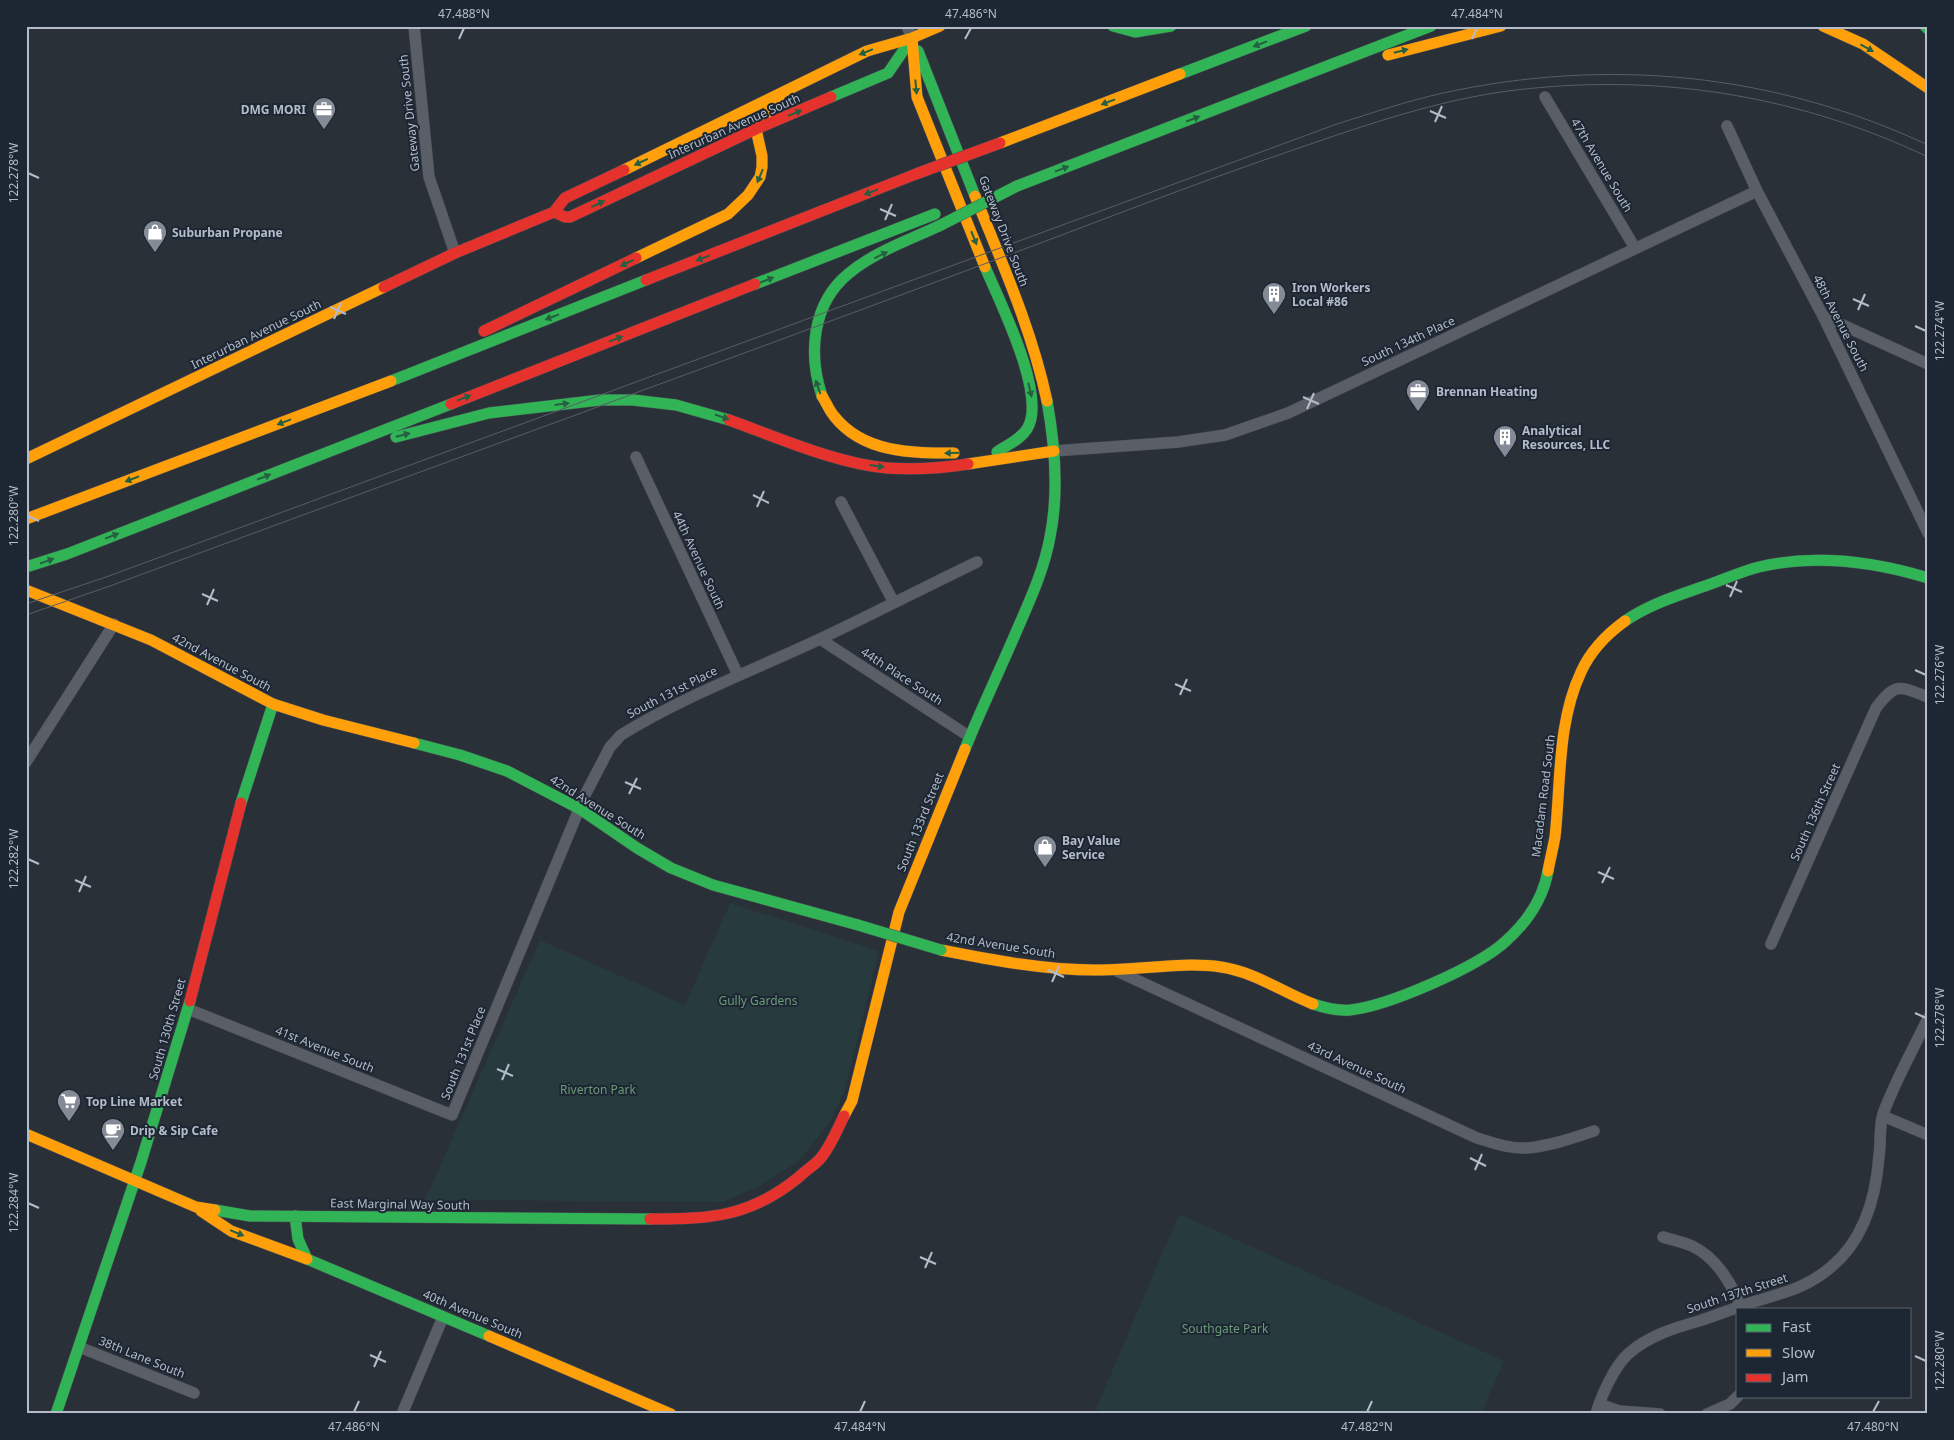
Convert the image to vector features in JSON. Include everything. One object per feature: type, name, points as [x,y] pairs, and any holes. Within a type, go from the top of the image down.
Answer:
[{"type":"main road","name":"Interurban Avenue South","points":[[26,459],[455,254],[554,212],[565,198],[867,51],[912,38],[940,26]]},
{"type":"main road","points":[[1113,26],[1129,32],[1139,33],[1171,26]]},
{"type":"main road","points":[[26,519],[330,404],[916,174],[1306,26]]},
{"type":"main road","points":[[26,567],[67,554],[935,214],[1017,186],[1431,26]]},
{"type":"main road","points":[[1303,76],[1501,26]]},
{"type":"main road","points":[[1823,26],[1874,52],[1928,88]]},
{"type":"main road","points":[[1925,26],[1928,29]]},
{"type":"main road","name":"Interurban Avenue South","points":[[554,212],[570,217],[756,129],[888,73],[912,38]]},
{"type":"main road","name":"Gateway Drive South","points":[[912,38],[1022,315],[1041,374],[1050,418],[1054,451]]},
{"type":"main road","points":[[912,38],[917,97],[1025,366],[1033,403],[1032,422],[1022,436],[997,452]]},
{"type":"main road","points":[[330,404],[728,214],[752,191],[762,172],[762,145],[756,129],[780,95]]},
{"type":"main road","points":[[1017,186],[859,265],[841,280],[828,297],[815,330],[812,349],[815,377],[829,411],[854,435],[874,445],[894,451],[926,453],[1054,451]]},
{"type":"main road","points":[[289,467],[489,413],[600,400],[633,400],[685,407],[721,417],[841,459],[886,468],[960,465],[1054,451]]},
{"type":"main road","name":"South 133rd Street","points":[[784,1190],[820,1159],[852,1101],[899,912],[970,737],[1031,598],[1043,566],[1054,512],[1054,451]]},
{"type":"main road","name":"Macadam Road South","points":[[1116,971],[1190,964],[1223,967],[1245,972],[1327,1008],[1348,1010],[1373,1005],[1406,993],[1472,962],[1504,943],[1519,931],[1539,904],[1553,846],[1566,712],[1584,663],[1605,637],[1636,615],[1664,600],[1763,567],[1805,562],[1834,562],[1884,567],[1928,578]]},
{"type":"main road","name":"42nd Avenue South","points":[[26,590],[114,624],[160,645],[273,704],[323,720],[453,752],[507,770],[580,810],[662,863],[713,885],[941,950],[1005,962],[1058,968],[1116,971]]},
{"type":"main road","name":"South 130th Street","points":[[56,1414],[135,1182],[188,1008],[237,817],[273,704]]},
{"type":"main road","name":"East Marginal Way South","points":[[26,1134],[196,1207],[250,1216],[698,1219],[734,1212],[759,1204],[784,1190]]},
{"type":"main road","name":"40th Avenue South","points":[[196,1207],[231,1231],[307,1259],[670,1414]]},
{"type":"main road","points":[[295,1216],[296,1235],[300,1249],[307,1259]]},
{"type":"street","name":"Gateway Drive South","points":[[414,26],[429,177],[455,254]]},
{"type":"street","name":"Gateway Drive South","points":[[908,26],[912,38]]},
{"type":"street","name":"47th Avenue South","points":[[1545,97],[1635,248]]},
{"type":"street","name":"48th Avenue South","points":[[1727,126],[1757,191],[1823,316],[1928,533]]},
{"type":"street","name":"South 134th Place","points":[[1054,451],[1178,442],[1225,435],[1288,413],[1757,191]]},
{"type":"street","points":[[1823,316],[1928,364]]},
{"type":"street","name":"44th Avenue South","points":[[636,457],[738,675]]},
{"type":"street","points":[[841,502],[893,601]]},
{"type":"street","name":"South 131st Place","points":[[452,1115],[585,795],[610,747],[621,734],[738,675],[820,639],[893,601],[978,562]]},
{"type":"street","points":[[26,762],[114,624]]},
{"type":"street","name":"44th Place South","points":[[820,639],[970,737]]},
{"type":"street","name":"South 136th Street","points":[[1771,944],[1876,708],[1887,693],[1897,688],[1906,689],[1928,697]]},
{"type":"street","name":"43rd Avenue South","points":[[1116,971],[1477,1138],[1500,1145],[1525,1148],[1545,1145],[1594,1131]]},
{"type":"street","name":"41st Avenue South","points":[[188,1008],[452,1115]]},
{"type":"street","name":"South 137th Street","points":[[1741,1308],[1786,1293],[1814,1280],[1832,1267],[1849,1249],[1864,1223],[1872,1198],[1879,1158],[1883,1116],[1928,1018]]},
{"type":"street","points":[[1883,1116],[1928,1135]]},
{"type":"street","points":[[1663,1237],[1694,1247],[1713,1261],[1725,1276],[1741,1308]]},
{"type":"street","name":"South 137th Street","points":[[1598,1409],[1611,1378],[1627,1355],[1669,1330],[1736,1310]]},
{"type":"street","points":[[402,1414],[443,1317]]},
{"type":"street","name":"38th Lane South","points":[[79,1346],[194,1393]]},
{"type":"street","points":[[1707,1414],[1730,1404],[1736,1398]]},
{"type":"street","points":[[1598,1409],[1660,1414]]},
{"type":"green space","name":"Riverton Park","points":[[730,903],[879,951],[845,1090],[831,1121],[798,1162],[759,1186],[723,1202],[425,1200],[540,940],[685,1005]]},
{"type":"green space","name":"Southgate Park","points":[[1179,1214],[1504,1361],[1481,1414],[1108,1414],[1096,1409]]},
{"type":"tram line","points":[[26,604],[106,577],[1337,124],[1430,96],[1505,82],[1567,76],[1629,75],[1690,78],[1751,87],[1811,101],[1870,121],[1928,145]]},
{"type":"tram line","points":[[26,615],[664,383],[1218,176],[1352,130],[1442,104],[1473,97],[1535,88],[1636,85],[1686,89],[1736,96],[1785,106],[1881,137],[1928,157]]},
{"type":"traffic: fast","points":[[1113,26],[1135,32],[1171,26]]},
{"type":"traffic: fast","points":[[1180,74],[1306,26]]},
{"type":"traffic: fast","points":[[1017,186],[1431,26]]},
{"type":"traffic: fast","points":[[1925,26],[1928,29]]},
{"type":"traffic: fast","points":[[831,97],[888,73],[912,38]]},
{"type":"traffic: fast","points":[[918,51],[975,196]]},
{"type":"traffic: fast","points":[[939,226],[1017,186]]},
{"type":"traffic: fast","points":[[755,284],[935,214]]},
{"type":"traffic: fast","points":[[822,396],[815,363],[816,330],[820,315],[836,286],[848,274],[869,259],[939,226]]},
{"type":"traffic: fast","points":[[985,267],[1019,348],[1027,372],[1031,395],[1032,414],[1027,429],[1017,439],[997,452]]},
{"type":"traffic: fast","points":[[391,381],[646,280]]},
{"type":"traffic: fast","points":[[396,437],[489,413],[600,400],[633,400],[676,405],[729,420]]},
{"type":"traffic: fast","points":[[965,749],[1032,596],[1047,549],[1053,520],[1055,486],[1054,452],[1047,401]]},
{"type":"traffic: fast","points":[[26,567],[67,554],[451,404]]},
{"type":"traffic: fast","points":[[1625,621],[1643,610],[1672,597],[1752,569],[1780,563],[1823,561],[1866,564],[1928,578]]},
{"type":"traffic: fast","points":[[241,803],[273,704]]},
{"type":"traffic: fast","points":[[414,743],[460,755],[507,771],[580,809],[637,848],[671,868],[713,885],[858,925]]},
{"type":"traffic: fast","points":[[1313,1004],[1340,1010],[1366,1007],[1432,984],[1475,962],[1506,941],[1527,918],[1538,901],[1548,871]]},
{"type":"traffic: fast","points":[[858,925],[941,950]]},
{"type":"traffic: fast","points":[[56,1414],[141,1162],[190,1001]]},
{"type":"traffic: fast","points":[[215,1210],[250,1216],[650,1219]]},
{"type":"traffic: fast","points":[[295,1216],[298,1239],[307,1259],[489,1336]]},
{"type":"traffic: slow","points":[[624,170],[867,51],[912,38],[940,26]]},
{"type":"traffic: slow","points":[[1388,55],[1501,26]]},
{"type":"traffic: slow","points":[[1823,26],[1863,44],[1928,88]]},
{"type":"traffic: slow","points":[[912,38],[917,97],[985,267]]},
{"type":"traffic: slow","points":[[1000,143],[1180,74]]},
{"type":"traffic: slow","points":[[636,258],[728,214],[748,195],[760,177],[762,167],[762,156],[756,129],[780,95]]},
{"type":"traffic: slow","points":[[975,196],[1025,323],[1047,401]]},
{"type":"traffic: slow","points":[[26,459],[384,287]]},
{"type":"traffic: slow","points":[[26,519],[391,381]]},
{"type":"traffic: slow","points":[[822,396],[832,414],[846,428],[873,444],[905,451],[954,453]]},
{"type":"traffic: slow","points":[[968,464],[1054,451]]},
{"type":"traffic: slow","points":[[26,590],[151,640],[273,704],[323,720],[414,743]]},
{"type":"traffic: slow","points":[[1548,871],[1555,837],[1561,753],[1573,692],[1581,672],[1594,651],[1625,621]]},
{"type":"traffic: slow","points":[[844,1116],[852,1101],[899,912],[965,749]]},
{"type":"traffic: slow","points":[[941,950],[1018,964],[1077,970],[1111,970],[1190,965],[1221,967],[1245,973],[1313,1004]]},
{"type":"traffic: slow","points":[[26,1134],[196,1207],[215,1210]]},
{"type":"traffic: slow","points":[[201,1211],[231,1231],[307,1259]]},
{"type":"traffic: slow","points":[[489,1336],[671,1414]]},
{"type":"traffic: jam","points":[[554,212],[570,217],[756,129],[831,97]]},
{"type":"traffic: jam","points":[[916,174],[1000,143]]},
{"type":"traffic: jam","points":[[384,287],[455,253],[554,212],[565,198],[624,170]]},
{"type":"traffic: jam","points":[[646,280],[916,174]]},
{"type":"traffic: jam","points":[[484,331],[636,258]]},
{"type":"traffic: jam","points":[[451,404],[755,284]]},
{"type":"traffic: jam","points":[[729,420],[828,456],[868,465],[918,469],[968,464]]},
{"type":"traffic: jam","points":[[190,1001],[241,803]]},
{"type":"traffic: jam","points":[[650,1219],[711,1216],[746,1208],[764,1200],[799,1177],[819,1160],[830,1144],[844,1116]]},
{"type":"place","name":"DMG MORI","points":[[324,130]]},
{"type":"place","name":"Suburban Propane","points":[[155,253]]},
{"type":"place","name":"Iron Workers Local #86","points":[[1274,315]]},
{"type":"place","name":"Brennan Heating","points":[[1418,412]]},
{"type":"place","name":"Analytical Resources, LLC","points":[[1505,458]]},
{"type":"place","name":"Bay Value Service","points":[[1045,868]]},
{"type":"place","name":"Top Line Market","points":[[69,1122]]},
{"type":"place","name":"Drip & Sip Cafe","points":[[113,1151]]},
{"type":"park label","name":"Gully Gardens","points":[[758,1000]]}]
